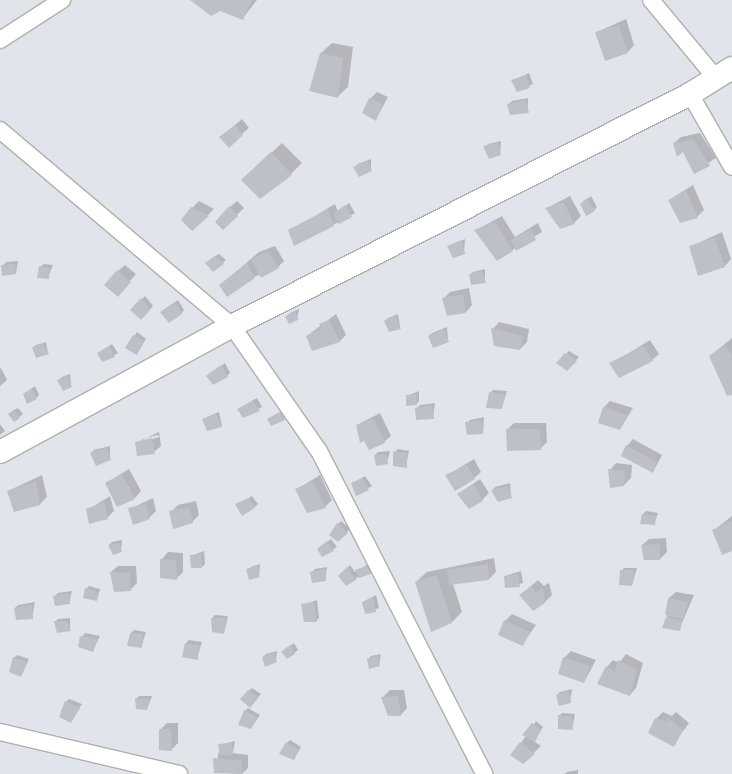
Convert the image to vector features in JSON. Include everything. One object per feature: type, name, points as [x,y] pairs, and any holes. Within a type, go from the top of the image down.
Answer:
[{"type":"street","points":[[0,40],[62,0]]},
{"type":"street","points":[[0,452],[232,326],[690,94],[723,73],[651,0]]},
{"type":"street","points":[[690,94],[732,167]]},
{"type":"street","points":[[0,130],[232,326],[319,451],[484,774]]},
{"type":"street","points":[[0,732],[179,774]]},
{"type":"building","points":[[190,0],[252,0],[243,20],[220,11],[211,16]]},
{"type":"building","points":[[619,25],[628,53],[605,61],[595,32]]},
{"type":"building","points":[[320,53],[343,58],[338,98],[309,91]]},
{"type":"building","points":[[526,75],[530,88],[517,92],[511,80]]},
{"type":"building","points":[[369,98],[382,104],[376,121],[362,113]]},
{"type":"building","points":[[526,100],[529,113],[510,115],[507,104]]},
{"type":"building","points":[[235,125],[243,135],[229,148],[219,137]]},
{"type":"building","points":[[693,139],[710,166],[694,174],[683,152],[677,157],[673,143]]},
{"type":"building","points":[[498,143],[501,155],[489,159],[483,146]]},
{"type":"building","points":[[271,152],[292,175],[260,199],[241,180]]},
{"type":"building","points":[[368,161],[372,171],[359,177],[353,167]]},
{"type":"building","points":[[686,191],[698,218],[680,223],[668,200]]},
{"type":"building","points":[[587,198],[595,211],[586,216],[580,204]]},
{"type":"building","points":[[563,202],[575,224],[560,229],[545,208]]},
{"type":"building","points":[[345,205],[352,217],[339,224],[333,214]]},
{"type":"building","points":[[229,206],[238,216],[223,230],[215,222]]},
{"type":"building","points":[[191,207],[209,216],[192,231],[181,220]]},
{"type":"building","points":[[328,209],[334,226],[294,246],[288,230]]},
{"type":"building","points":[[495,222],[513,251],[497,261],[474,230]]},
{"type":"building","points":[[531,229],[536,240],[516,251],[511,240]]},
{"type":"building","points":[[715,238],[725,267],[698,276],[689,246]]},
{"type":"building","points":[[462,241],[465,254],[453,258],[447,246]]},
{"type":"building","points":[[268,252],[279,268],[261,278],[251,259]]},
{"type":"building","points":[[215,256],[224,264],[213,272],[205,263]]},
{"type":"building","points":[[247,263],[255,278],[227,297],[219,285]]},
{"type":"building","points":[[15,264],[16,274],[2,276],[1,265]]},
{"type":"building","points":[[39,266],[50,268],[49,279],[37,278]]},
{"type":"building","points":[[117,270],[131,282],[118,297],[104,285]]},
{"type":"building","points":[[482,271],[486,283],[471,285],[469,274]]},
{"type":"building","points":[[463,294],[466,313],[447,316],[442,298]]},
{"type":"building","points":[[141,298],[151,309],[141,320],[130,310]]},
{"type":"building","points":[[175,302],[182,314],[169,323],[160,312]]},
{"type":"building","points":[[296,312],[298,320],[289,324],[285,316]]},
{"type":"building","points":[[395,316],[401,329],[389,332],[384,321]]},
{"type":"building","points":[[329,320],[340,342],[312,351],[306,336],[322,329],[319,324]]},
{"type":"building","points":[[491,328],[523,336],[520,350],[494,346]]},
{"type":"building","points":[[444,329],[449,342],[433,348],[428,336]]},
{"type":"building","points":[[133,335],[144,342],[137,355],[125,348]]},
{"type":"building","points":[[43,344],[49,354],[36,358],[32,347]]},
{"type":"building","points":[[725,345],[732,355],[732,395],[727,396],[709,356]]},
{"type":"building","points":[[109,346],[115,357],[102,362],[97,353]]},
{"type":"building","points":[[643,346],[653,361],[619,378],[609,363]]},
{"type":"building","points":[[565,353],[577,361],[567,371],[556,363]]},
{"type":"building","points":[[221,365],[228,377],[213,385],[206,376]]},
{"type":"building","points":[[67,376],[72,387],[63,391],[57,380]]},
{"type":"building","points":[[32,388],[37,399],[27,404],[23,394]]},
{"type":"building","points":[[489,392],[505,394],[502,409],[486,408]]},
{"type":"building","points":[[416,394],[417,405],[406,406],[406,395]]},
{"type":"building","points":[[253,401],[260,411],[243,418],[237,409]]},
{"type":"building","points":[[432,405],[434,419],[416,420],[415,408]]},
{"type":"building","points":[[603,407],[627,415],[620,430],[598,423]]},
{"type":"building","points":[[14,410],[20,418],[14,422],[8,414]]},
{"type":"building","points":[[280,412],[285,420],[271,426],[267,419]]},
{"type":"building","points":[[216,414],[222,427],[207,431],[202,419]]},
{"type":"building","points":[[374,419],[385,443],[369,450],[364,441],[360,443],[356,425]]},
{"type":"building","points":[[481,420],[483,434],[467,435],[465,422]]},
{"type":"building","points":[[506,429],[540,429],[541,450],[507,451]]},
{"type":"building","points":[[152,438],[155,454],[137,456],[135,442]]},
{"type":"building","points":[[626,445],[656,462],[653,473],[621,456]]},
{"type":"building","points":[[107,448],[111,460],[96,466],[90,453]]},
{"type":"building","points":[[393,452],[407,453],[407,468],[393,466]]},
{"type":"building","points":[[387,454],[388,464],[376,466],[374,455]]},
{"type":"building","points":[[467,465],[475,479],[455,491],[445,475]]},
{"type":"building","points":[[608,469],[625,471],[624,486],[610,488]]},
{"type":"building","points":[[122,474],[135,499],[117,507],[105,483]]},
{"type":"building","points":[[362,478],[369,490],[356,496],[351,483]]},
{"type":"building","points":[[36,481],[40,505],[14,512],[7,491]]},
{"type":"building","points":[[313,481],[326,508],[307,513],[295,489]]},
{"type":"building","points":[[473,484],[483,501],[469,509],[457,494]]},
{"type":"building","points":[[508,486],[512,498],[498,502],[491,490]]},
{"type":"building","points":[[249,498],[255,508],[242,516],[235,504]]},
{"type":"building","points":[[104,502],[108,519],[89,524],[86,509]]},
{"type":"building","points":[[146,504],[150,519],[133,525],[128,508]]},
{"type":"building","points":[[189,507],[193,523],[173,529],[169,511]]},
{"type":"building","points":[[642,514],[656,516],[655,525],[640,524]]},
{"type":"building","points":[[732,520],[732,551],[722,555],[712,530]]},
{"type":"building","points":[[337,523],[348,533],[338,542],[329,535]]},
{"type":"building","points":[[327,541],[334,551],[322,557],[317,549]]},
{"type":"building","points":[[119,543],[122,552],[113,555],[108,545]]},
{"type":"building","points":[[660,544],[660,560],[644,560],[641,545]]},
{"type":"building","points":[[201,554],[202,568],[191,568],[190,555]]},
{"type":"building","points":[[160,559],[176,560],[177,580],[160,578]]},
{"type":"building","points":[[488,564],[489,580],[449,585],[447,570]]},
{"type":"building","points":[[257,566],[260,577],[249,580],[246,569]]},
{"type":"building","points":[[367,566],[371,574],[359,578],[355,570]]},
{"type":"building","points":[[347,567],[356,580],[346,586],[338,576]]},
{"type":"building","points":[[325,569],[326,581],[312,583],[310,572]]},
{"type":"building","points":[[620,570],[634,570],[632,586],[619,585]]},
{"type":"building","points":[[110,572],[130,573],[131,591],[114,592]]},
{"type":"building","points":[[518,574],[520,587],[505,588],[504,576]]},
{"type":"building","points":[[437,575],[452,623],[431,632],[415,582]]},
{"type":"building","points":[[531,586],[536,592],[543,588],[545,603],[533,611],[519,595]]},
{"type":"building","points":[[85,588],[98,592],[97,601],[83,598]]},
{"type":"building","points":[[69,593],[70,604],[55,606],[53,596]]},
{"type":"building","points":[[373,597],[376,612],[365,614],[362,602]]},
{"type":"building","points":[[668,598],[688,602],[683,619],[665,615]]},
{"type":"building","points":[[314,602],[317,622],[304,622],[301,604]]},
{"type":"building","points":[[32,605],[33,619],[16,620],[14,608]]},
{"type":"building","points":[[666,617],[682,621],[680,631],[662,628]]},
{"type":"building","points":[[211,618],[226,618],[224,634],[212,632]]},
{"type":"building","points":[[504,620],[530,632],[523,646],[498,635]]},
{"type":"building","points":[[54,621],[67,621],[71,631],[57,633]]},
{"type":"building","points":[[130,633],[143,634],[142,648],[127,646]]},
{"type":"building","points":[[80,636],[98,639],[93,652],[78,647]]},
{"type":"building","points":[[185,643],[199,645],[198,660],[182,657]]},
{"type":"building","points":[[290,645],[295,654],[287,659],[281,652]]},
{"type":"building","points":[[274,653],[277,662],[265,667],[262,657]]},
{"type":"building","points":[[378,656],[380,666],[369,669],[367,659]]},
{"type":"building","points":[[13,657],[27,662],[21,677],[9,672]]},
{"type":"building","points":[[563,657],[590,666],[584,683],[558,674]]},
{"type":"building","points":[[618,660],[637,670],[630,696],[597,684],[606,666],[615,672]]},
{"type":"building","points":[[248,690],[259,697],[250,708],[240,699]]},
{"type":"building","points":[[569,691],[571,703],[559,706],[556,695]]},
{"type":"building","points":[[398,696],[401,716],[388,716],[381,697]]},
{"type":"building","points":[[135,698],[150,699],[147,710],[136,709]]},
{"type":"building","points":[[65,701],[80,708],[71,723],[59,717]]},
{"type":"building","points":[[244,710],[258,718],[251,729],[238,725]]},
{"type":"building","points":[[558,715],[572,717],[573,730],[558,729]]},
{"type":"building","points":[[655,718],[666,722],[668,718],[683,730],[674,747],[648,733]]},
{"type":"building","points":[[532,723],[541,730],[535,742],[522,735]]},
{"type":"building","points":[[159,729],[171,729],[172,751],[159,750]]},
{"type":"building","points":[[286,742],[299,750],[294,760],[279,754]]},
{"type":"building","points":[[520,742],[535,754],[523,764],[510,755]]},
{"type":"building","points":[[232,743],[233,755],[220,755],[218,744]]},
{"type":"building","points":[[213,758],[242,761],[242,774],[214,773]]}]
